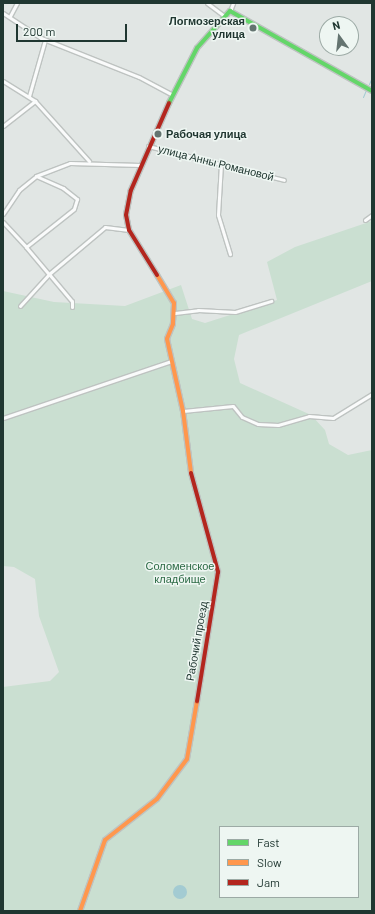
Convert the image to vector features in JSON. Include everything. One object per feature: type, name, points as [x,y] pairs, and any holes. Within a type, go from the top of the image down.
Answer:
[{"type":"street","points":[[10,16],[17,3]]},
{"type":"street","points":[[207,3],[224,16]]},
{"type":"street","points":[[233,3],[230,11],[197,48],[148,146],[140,165],[127,206],[129,230],[168,290],[175,313],[198,310],[235,312],[271,301]]},
{"type":"street","points":[[230,11],[372,91]]},
{"type":"street","points":[[3,13],[10,16],[45,40],[139,77],[173,95]]},
{"type":"street","points":[[29,96],[45,40]]},
{"type":"street","points":[[3,81],[35,101],[89,162]]},
{"type":"street","points":[[3,126],[35,101]]},
{"type":"street","name":"улица Анны Романовой","points":[[148,146],[284,180]]},
{"type":"street","points":[[3,214],[19,190],[36,176],[70,163],[89,162],[140,165]]},
{"type":"street","points":[[221,164],[218,215],[230,254]]},
{"type":"street","points":[[26,247],[74,208],[77,199],[63,188],[36,176]]},
{"type":"street","points":[[365,220],[372,215]]},
{"type":"street","points":[[3,222],[72,301],[72,307]]},
{"type":"street","points":[[20,306],[49,274],[105,227],[129,230]]},
{"type":"street","name":"Рабочий проезд","points":[[80,911],[105,840],[171,784],[186,759],[193,728],[218,572],[189,467],[183,411],[167,339],[175,313]]},
{"type":"street","points":[[3,418],[171,361]]},
{"type":"street","points":[[183,411],[233,406],[242,417],[258,424],[278,425],[309,416],[333,418],[372,394]]},
{"type":"green space","name":"Соломенское кладбище","points":[[372,221],[372,281],[239,335],[234,359],[240,383],[311,415],[325,430],[329,444],[348,455],[372,450],[372,911],[3,911],[3,687],[50,681],[59,672],[39,616],[35,579],[14,567],[3,566],[3,291],[54,302],[125,306],[181,285],[192,319],[205,323],[277,300],[267,262],[295,247]]},
{"type":"water","points":[[177,885],[183,885],[187,889],[187,895],[183,899],[177,899],[173,895],[173,889]]},
{"type":"waterway","points":[[369,84],[372,77]]},
{"type":"waterway","points":[[363,97],[366,90]]},
{"type":"traffic: fast","points":[[169,103],[197,48],[230,11],[372,91]]},
{"type":"traffic: slow","points":[[157,275],[174,303],[173,324],[167,339],[183,411],[191,473]]},
{"type":"traffic: slow","points":[[80,911],[105,840],[157,799],[187,759],[197,701]]},
{"type":"traffic: jam","points":[[157,275],[129,230],[126,215],[131,190],[169,103]]},
{"type":"traffic: jam","points":[[191,473],[218,572],[197,701]]},
{"type":"place","name":"Логмозерская улица","points":[[253,28]]},
{"type":"place","name":"Рабочая улица","points":[[158,134]]}]
